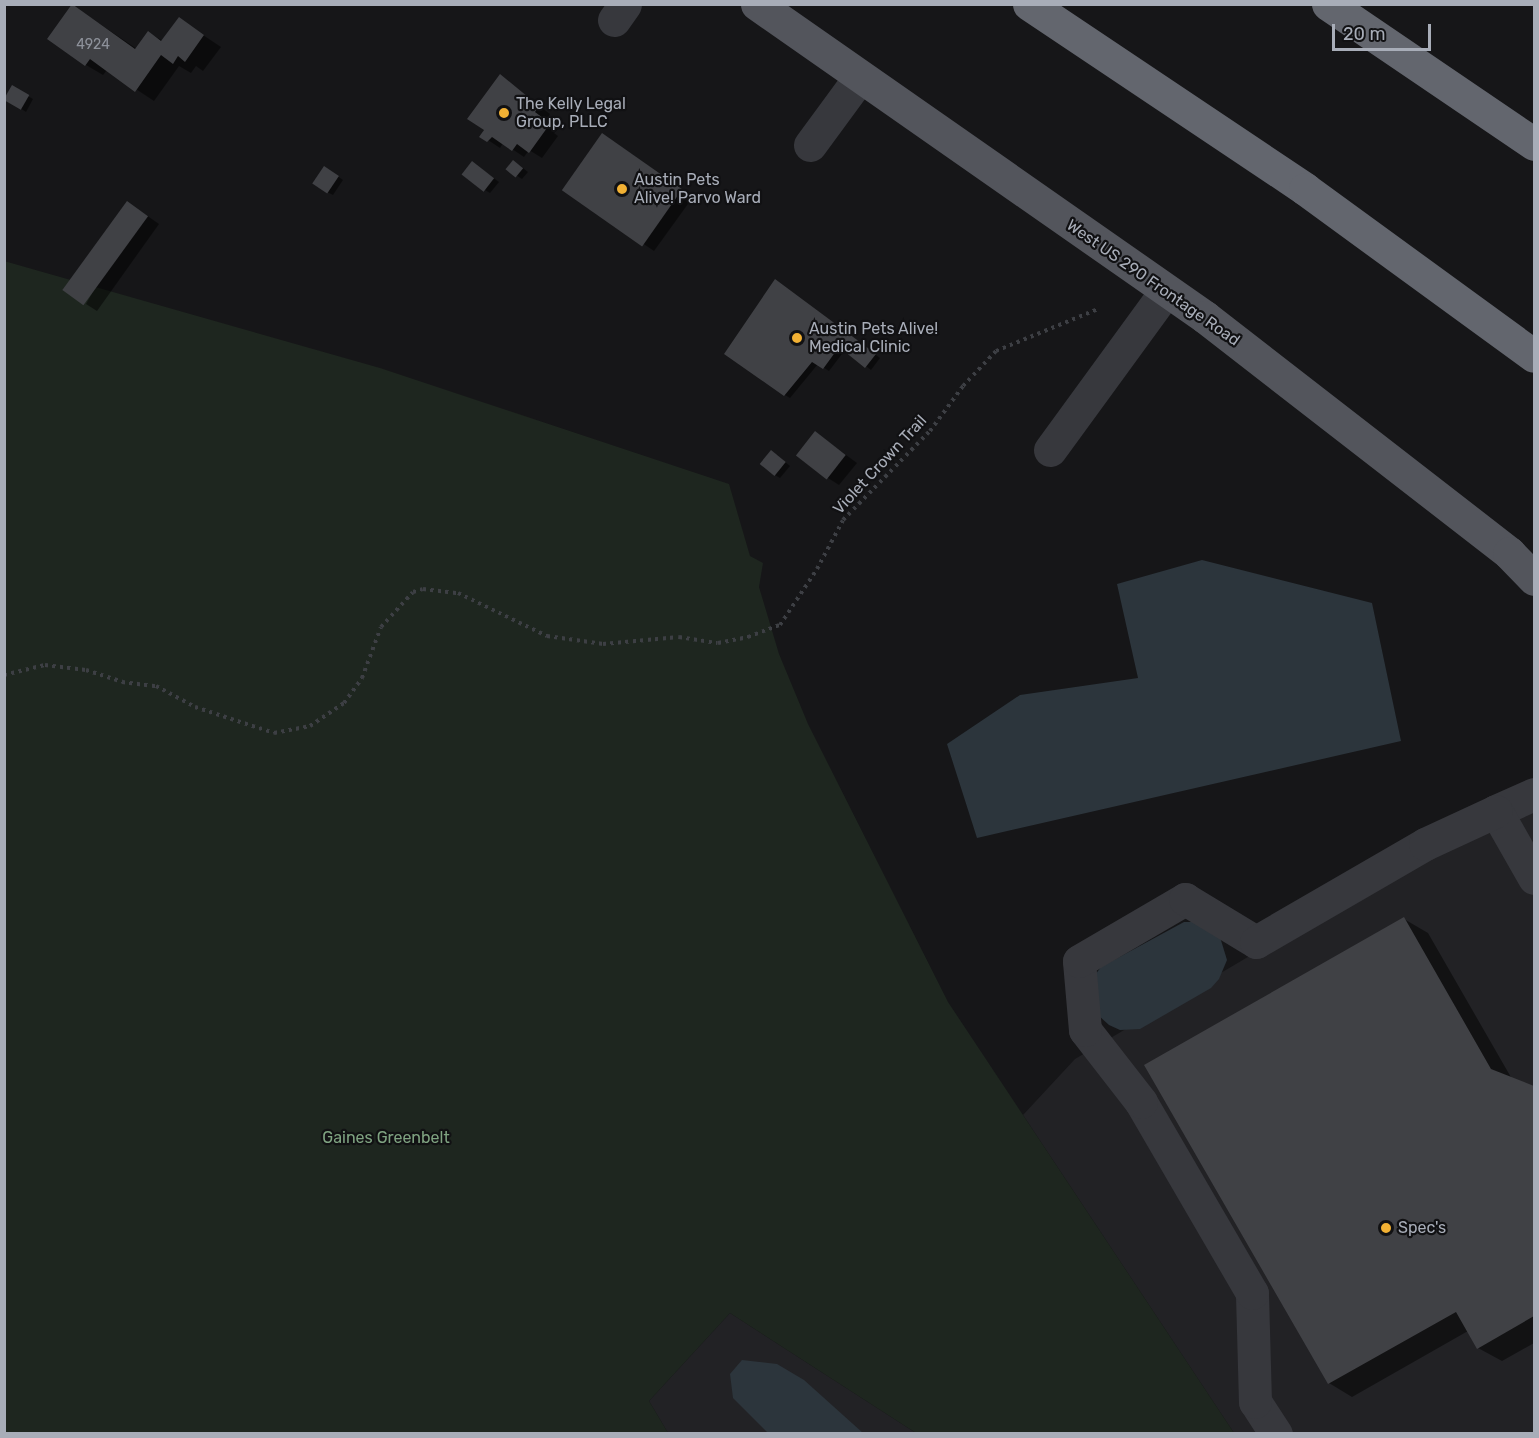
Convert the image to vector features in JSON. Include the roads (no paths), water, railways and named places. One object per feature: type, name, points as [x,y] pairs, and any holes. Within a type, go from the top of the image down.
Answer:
[{"type":"highway","points":[[1029,4],[1305,189],[1534,356]]},
{"type":"highway","points":[[1328,4],[1534,144]]},
{"type":"main road","name":"West US 290 Frontage Road","points":[[757,4],[1166,291],[1522,554],[1534,579]]},
{"type":"lane","points":[[810,145],[860,77]]},
{"type":"lane","points":[[1050,450],[1166,291]]},
{"type":"lane","points":[[1276,1434],[1256,1402],[1252,1293],[1141,1102],[1085,1029],[1079,961],[1185,899],[1256,942],[1425,844],[1534,794]]},
{"type":"lane","points":[[1496,811],[1534,878]]},
{"type":"place","name":"The Kelly Legal Group, PLLC","points":[[504,113]]},
{"type":"place","name":"Austin Pets Alive! Parvo Ward","points":[[622,189]]},
{"type":"place","name":"Austin Pets Alive! Medical Clinic","points":[[797,338]]},
{"type":"place","name":"Spec's","points":[[1386,1228]]},
{"type":"park label","name":"Gaines Greenbelt","points":[[386,1138]]}]
